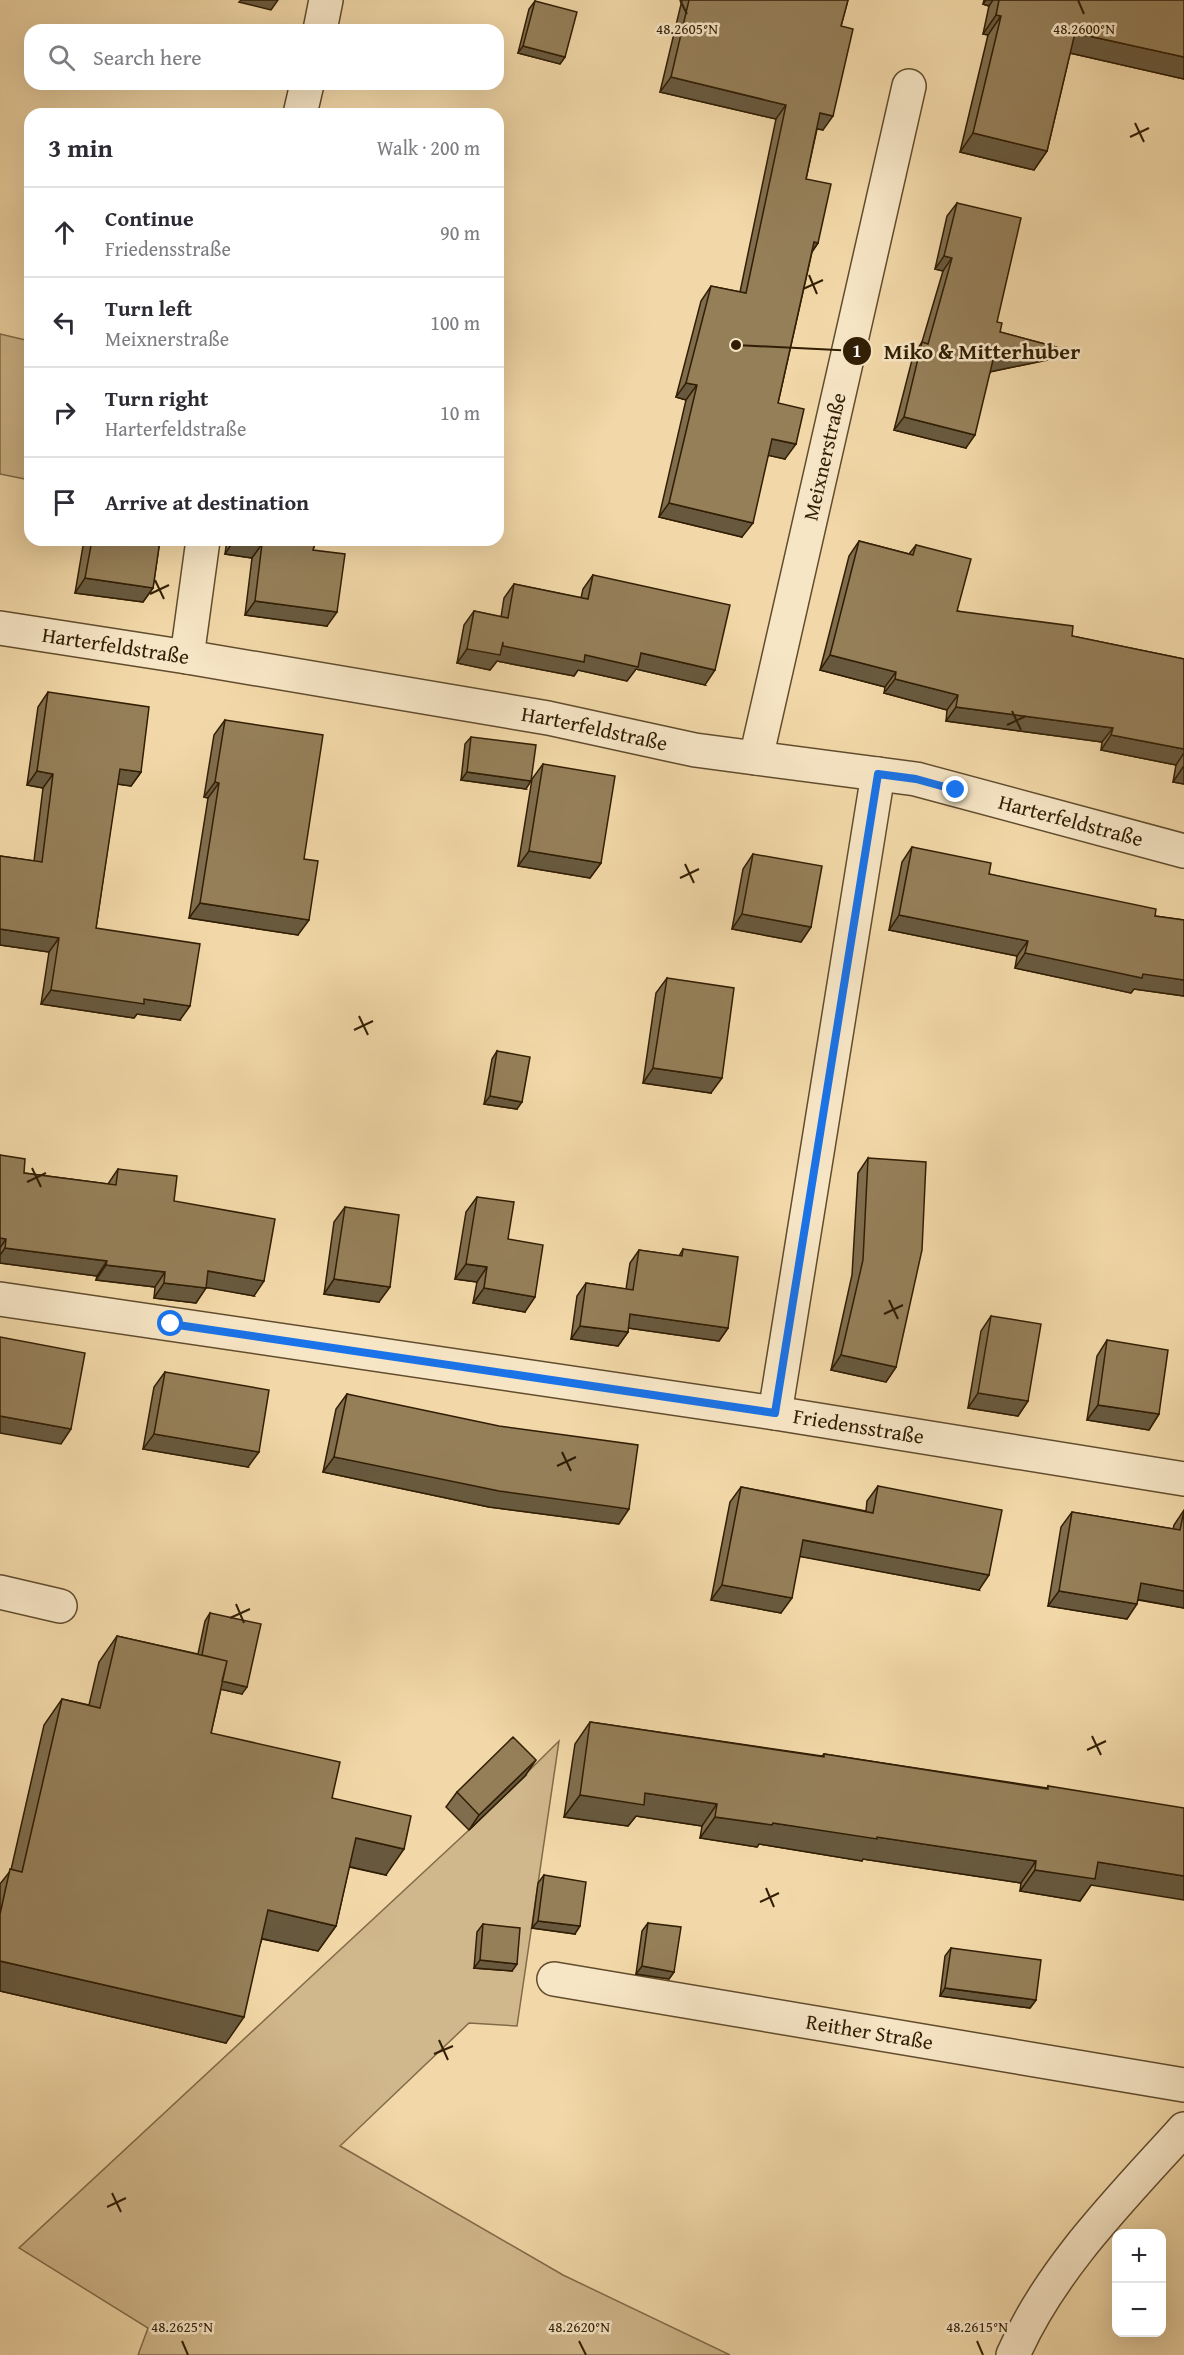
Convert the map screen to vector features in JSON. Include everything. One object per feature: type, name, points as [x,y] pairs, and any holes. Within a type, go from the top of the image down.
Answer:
[{"type":"street","points":[[321,24],[326,0]]},
{"type":"street","name":"Meixnerstraße","points":[[756,758],[909,87]]},
{"type":"street","points":[[301,108],[306,90]]},
{"type":"street","points":[[187,657],[202,546]]},
{"type":"street","name":"Harterfeldstraße","points":[[0,628],[548,718],[695,750],[916,779],[1184,851]]},
{"type":"street","points":[[775,1413],[878,774]]},
{"type":"street","name":"Friedensstraße","points":[[0,1299],[775,1413],[1184,1479]]},
{"type":"street","points":[[0,1592],[60,1606]]},
{"type":"street","name":"Reither Straße","points":[[554,1979],[1184,2085]]},
{"type":"street","points":[[1013,2355],[1027,2323],[1071,2257],[1184,2129]]},
{"type":"shaded area","points":[[0,334],[24,340],[24,479],[0,474]]},
{"type":"shaded area","points":[[559,1741],[517,2026],[469,2023],[340,2146],[563,2275],[730,2355],[138,2355],[148,2328],[19,2248],[469,1830]]},
{"type":"building","points":[[689,0],[848,0],[841,26],[853,29],[833,116],[820,113],[806,179],[831,184],[818,243],[814,242],[778,403],[804,409],[796,444],[772,439],[753,523],[669,503],[697,385],[686,383],[711,286],[746,293],[786,105],[671,77]]},
{"type":"building","points":[[999,0],[1184,0],[1184,57],[1075,33],[1047,151],[973,133],[1001,16],[996,15]]},
{"type":"building","points":[[535,1],[577,12],[565,57],[523,46]]},
{"type":"building","points":[[957,203],[1021,218],[997,322],[1002,323],[1000,332],[1056,347],[993,360],[975,435],[904,417],[922,342],[928,344],[952,258],[944,256]]},
{"type":"building","points":[[859,541],[913,555],[916,545],[971,559],[957,611],[1073,626],[1072,636],[1184,659],[1184,749],[1111,735],[1113,728],[956,707],[958,695],[895,679],[896,672],[830,655]]},
{"type":"building","points":[[91,546],[159,546],[153,588],[85,578]]},
{"type":"building","points":[[262,546],[314,546],[313,550],[345,554],[337,612],[255,601]]},
{"type":"building","points":[[593,575],[730,605],[715,670],[641,653],[638,667],[585,655],[584,662],[503,646],[503,642],[500,655],[467,649],[474,611],[508,618],[514,584],[588,599]]},
{"type":"building","points":[[48,692],[149,707],[141,772],[120,769],[96,928],[200,944],[190,1006],[144,999],[144,1004],[51,990],[59,938],[0,929],[0,856],[42,862],[53,774],[37,771]]},
{"type":"building","points":[[225,720],[323,735],[304,859],[318,861],[309,920],[200,903],[219,783],[215,782]]},
{"type":"building","points":[[471,737],[536,745],[531,781],[467,772]]},
{"type":"building","points":[[543,764],[615,776],[601,863],[529,851]]},
{"type":"building","points":[[912,847],[991,863],[989,874],[1156,909],[1155,916],[1184,920],[1184,980],[1143,974],[1142,978],[1025,953],[1028,941],[899,915]]},
{"type":"building","points":[[753,854],[822,866],[811,927],[742,914]]},
{"type":"building","points":[[667,978],[734,988],[722,1078],[653,1068]]},
{"type":"building","points":[[497,1051],[530,1057],[522,1102],[490,1096]]},
{"type":"building","points":[[0,1155],[25,1159],[24,1173],[116,1185],[118,1169],[177,1176],[174,1201],[275,1219],[264,1281],[208,1271],[206,1288],[164,1283],[165,1272],[106,1265],[107,1261],[5,1248],[6,1239],[0,1238]]},
{"type":"building","points":[[868,1158],[926,1162],[922,1250],[896,1367],[841,1355],[863,1260]]},
{"type":"building","points":[[477,1197],[514,1202],[508,1239],[543,1245],[535,1297],[484,1288],[487,1267],[466,1264]]},
{"type":"building","points":[[345,1207],[399,1215],[390,1287],[334,1279]]},
{"type":"building","points":[[683,1249],[738,1257],[728,1328],[630,1314],[628,1332],[580,1326],[586,1283],[633,1290],[639,1250],[682,1256]]},
{"type":"building","points":[[991,1316],[1041,1324],[1028,1401],[978,1393]]},
{"type":"building","points":[[0,1337],[85,1353],[71,1429],[0,1416]]},
{"type":"building","points":[[1107,1340],[1168,1350],[1159,1414],[1098,1405]]},
{"type":"building","points":[[165,1372],[269,1390],[259,1452],[154,1434]]},
{"type":"building","points":[[347,1394],[499,1426],[638,1445],[629,1509],[499,1491],[334,1457]]},
{"type":"building","points":[[878,1486],[1002,1510],[989,1575],[803,1540],[792,1598],[722,1585],[741,1487],[873,1513]]},
{"type":"building","points":[[1184,1511],[1184,1591],[1141,1583],[1137,1604],[1059,1591],[1072,1512],[1180,1530]]},
{"type":"building","points":[[210,1613],[261,1624],[247,1687],[222,1681],[227,1661],[202,1655]]},
{"type":"building","points":[[117,1636],[227,1661],[211,1733],[340,1762],[332,1798],[411,1816],[404,1849],[356,1838],[336,1926],[268,1910],[244,2017],[0,1961],[0,1914],[10,1869],[22,1872],[62,1699],[100,1708]]},
{"type":"building","points":[[590,1722],[824,1757],[824,1754],[1048,1789],[1048,1786],[1184,1808],[1184,1876],[1098,1862],[1095,1879],[1035,1870],[1036,1861],[877,1837],[877,1839],[773,1823],[772,1825],[715,1817],[717,1804],[645,1793],[644,1805],[580,1795]]},
{"type":"building","points":[[513,1737],[536,1760],[479,1815],[457,1792]]},
{"type":"building","points":[[544,1875],[586,1882],[580,1926],[538,1921]]},
{"type":"building","points":[[648,1923],[681,1927],[674,1972],[642,1966]]},
{"type":"building","points":[[483,1924],[520,1928],[517,1964],[480,1960]]},
{"type":"building","points":[[951,1948],[1041,1960],[1036,2000],[945,1988]]},
{"type":"place","name":"Miko & Mitterhuber","points":[[736,345]]},
{"type":"route","points":[[171,1324],[775,1413],[878,774],[916,779],[956,790]]}]
